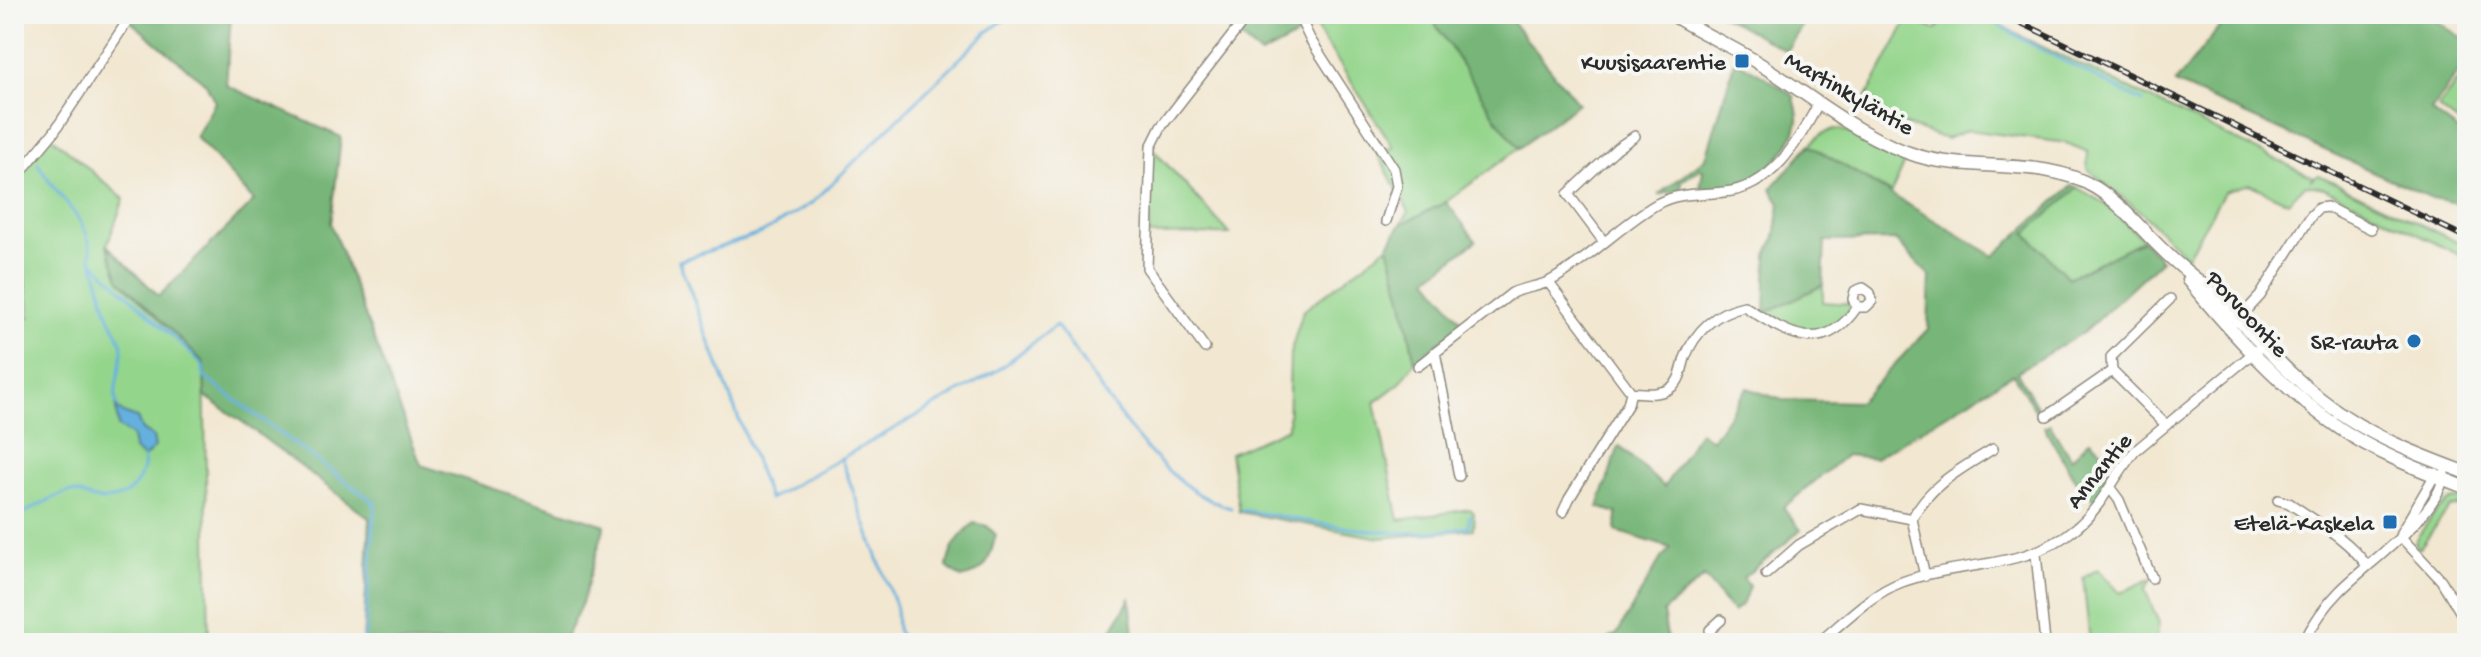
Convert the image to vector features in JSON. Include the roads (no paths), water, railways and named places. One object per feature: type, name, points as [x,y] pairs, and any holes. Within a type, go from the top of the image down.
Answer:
[{"type":"street","points":[[14,180],[54,132],[132,14]]},
{"type":"street","points":[[1205,348],[1147,268],[1151,147],[1161,127],[1249,14]]},
{"type":"street","points":[[1298,14],[1310,39],[1394,169],[1397,186],[1386,221]]},
{"type":"street","name":"Martinkyläntie","points":[[1671,14],[1766,68],[1887,144],[1918,156],[1946,162],[2050,171],[2078,179],[2110,198]]},
{"type":"street","points":[[1418,366],[1512,293],[1523,287],[1549,283],[1657,204],[1685,194],[1738,190],[1770,173],[1798,139],[1819,103]]},
{"type":"street","points":[[1604,242],[1568,194],[1617,148],[1635,136]]},
{"type":"street","name":"Porvoontie","points":[[2110,198],[2258,348],[2298,395],[2338,427],[2374,448],[2467,488]]},
{"type":"street","points":[[2234,324],[2260,296],[2319,208],[2327,207],[2371,229]]},
{"type":"street","points":[[1549,283],[1631,392]]},
{"type":"street","points":[[2165,424],[2112,371],[2111,357],[2170,299]]},
{"type":"street","points":[[1631,392],[1652,393],[1671,389],[1677,383],[1692,342],[1700,330],[1731,309],[1744,306],[1790,334],[1817,336],[1831,334],[1841,327],[1857,307]]},
{"type":"street","name":"Porvoontie","points":[[2258,348],[2344,417],[2389,441],[2467,473]]},
{"type":"street","name":"Annantie","points":[[1818,643],[1877,595],[1901,583],[2036,554],[2074,531],[2093,513],[2121,467],[2135,451],[2258,348]]},
{"type":"street","points":[[1435,352],[1459,476]]},
{"type":"street","points":[[2047,416],[2112,371]]},
{"type":"street","points":[[1563,512],[1628,404],[1631,392]]},
{"type":"street","points":[[1925,576],[1912,519],[1921,500],[1958,470],[1993,449]]},
{"type":"street","points":[[2303,643],[2321,612],[2400,536],[2439,477],[2444,464]]},
{"type":"street","points":[[2110,488],[2119,500],[2152,578]]},
{"type":"street","points":[[2278,500],[2289,503],[2343,541],[2367,566]]},
{"type":"street","points":[[1766,574],[1799,545],[1861,509],[1912,519]]},
{"type":"street","points":[[2400,536],[2446,586],[2467,623]]},
{"type":"street","points":[[2036,554],[2045,643]]},
{"type":"street","points":[[1712,643],[1710,630],[1721,620]]},
{"type":"water","points":[[116,407],[137,418],[142,430],[153,437],[155,447],[144,458],[134,450],[132,436],[118,427]]},
{"type":"waterway","points":[[1012,14],[986,33],[812,203],[762,233],[679,261],[769,499],[998,370],[1056,325],[1111,404],[1155,457],[1178,479],[1204,497],[1231,508]]},
{"type":"waterway","points":[[1983,14],[2025,41],[2143,102]]},
{"type":"waterway","points":[[38,163],[86,232],[91,260],[203,365],[204,377],[375,503],[364,643]]},
{"type":"waterway","points":[[93,265],[108,314],[122,345],[117,406]]},
{"type":"waterway","points":[[14,518],[65,493],[74,492],[105,500],[123,496],[140,477],[144,458]]},
{"type":"waterway","points":[[841,458],[896,608],[897,629],[904,643]]},
{"type":"waterway","points":[[1241,510],[1354,529],[1411,533],[1468,527],[1470,515]]},
{"type":"railway","points":[[2003,14],[2467,238]]},
{"type":"place","name":"Kuusisaarentie","points":[[1742,61]]},
{"type":"place","name":"SR-rauta","points":[[2414,341]]},
{"type":"place","name":"Etelä-Kaskela","points":[[2390,522]]}]
